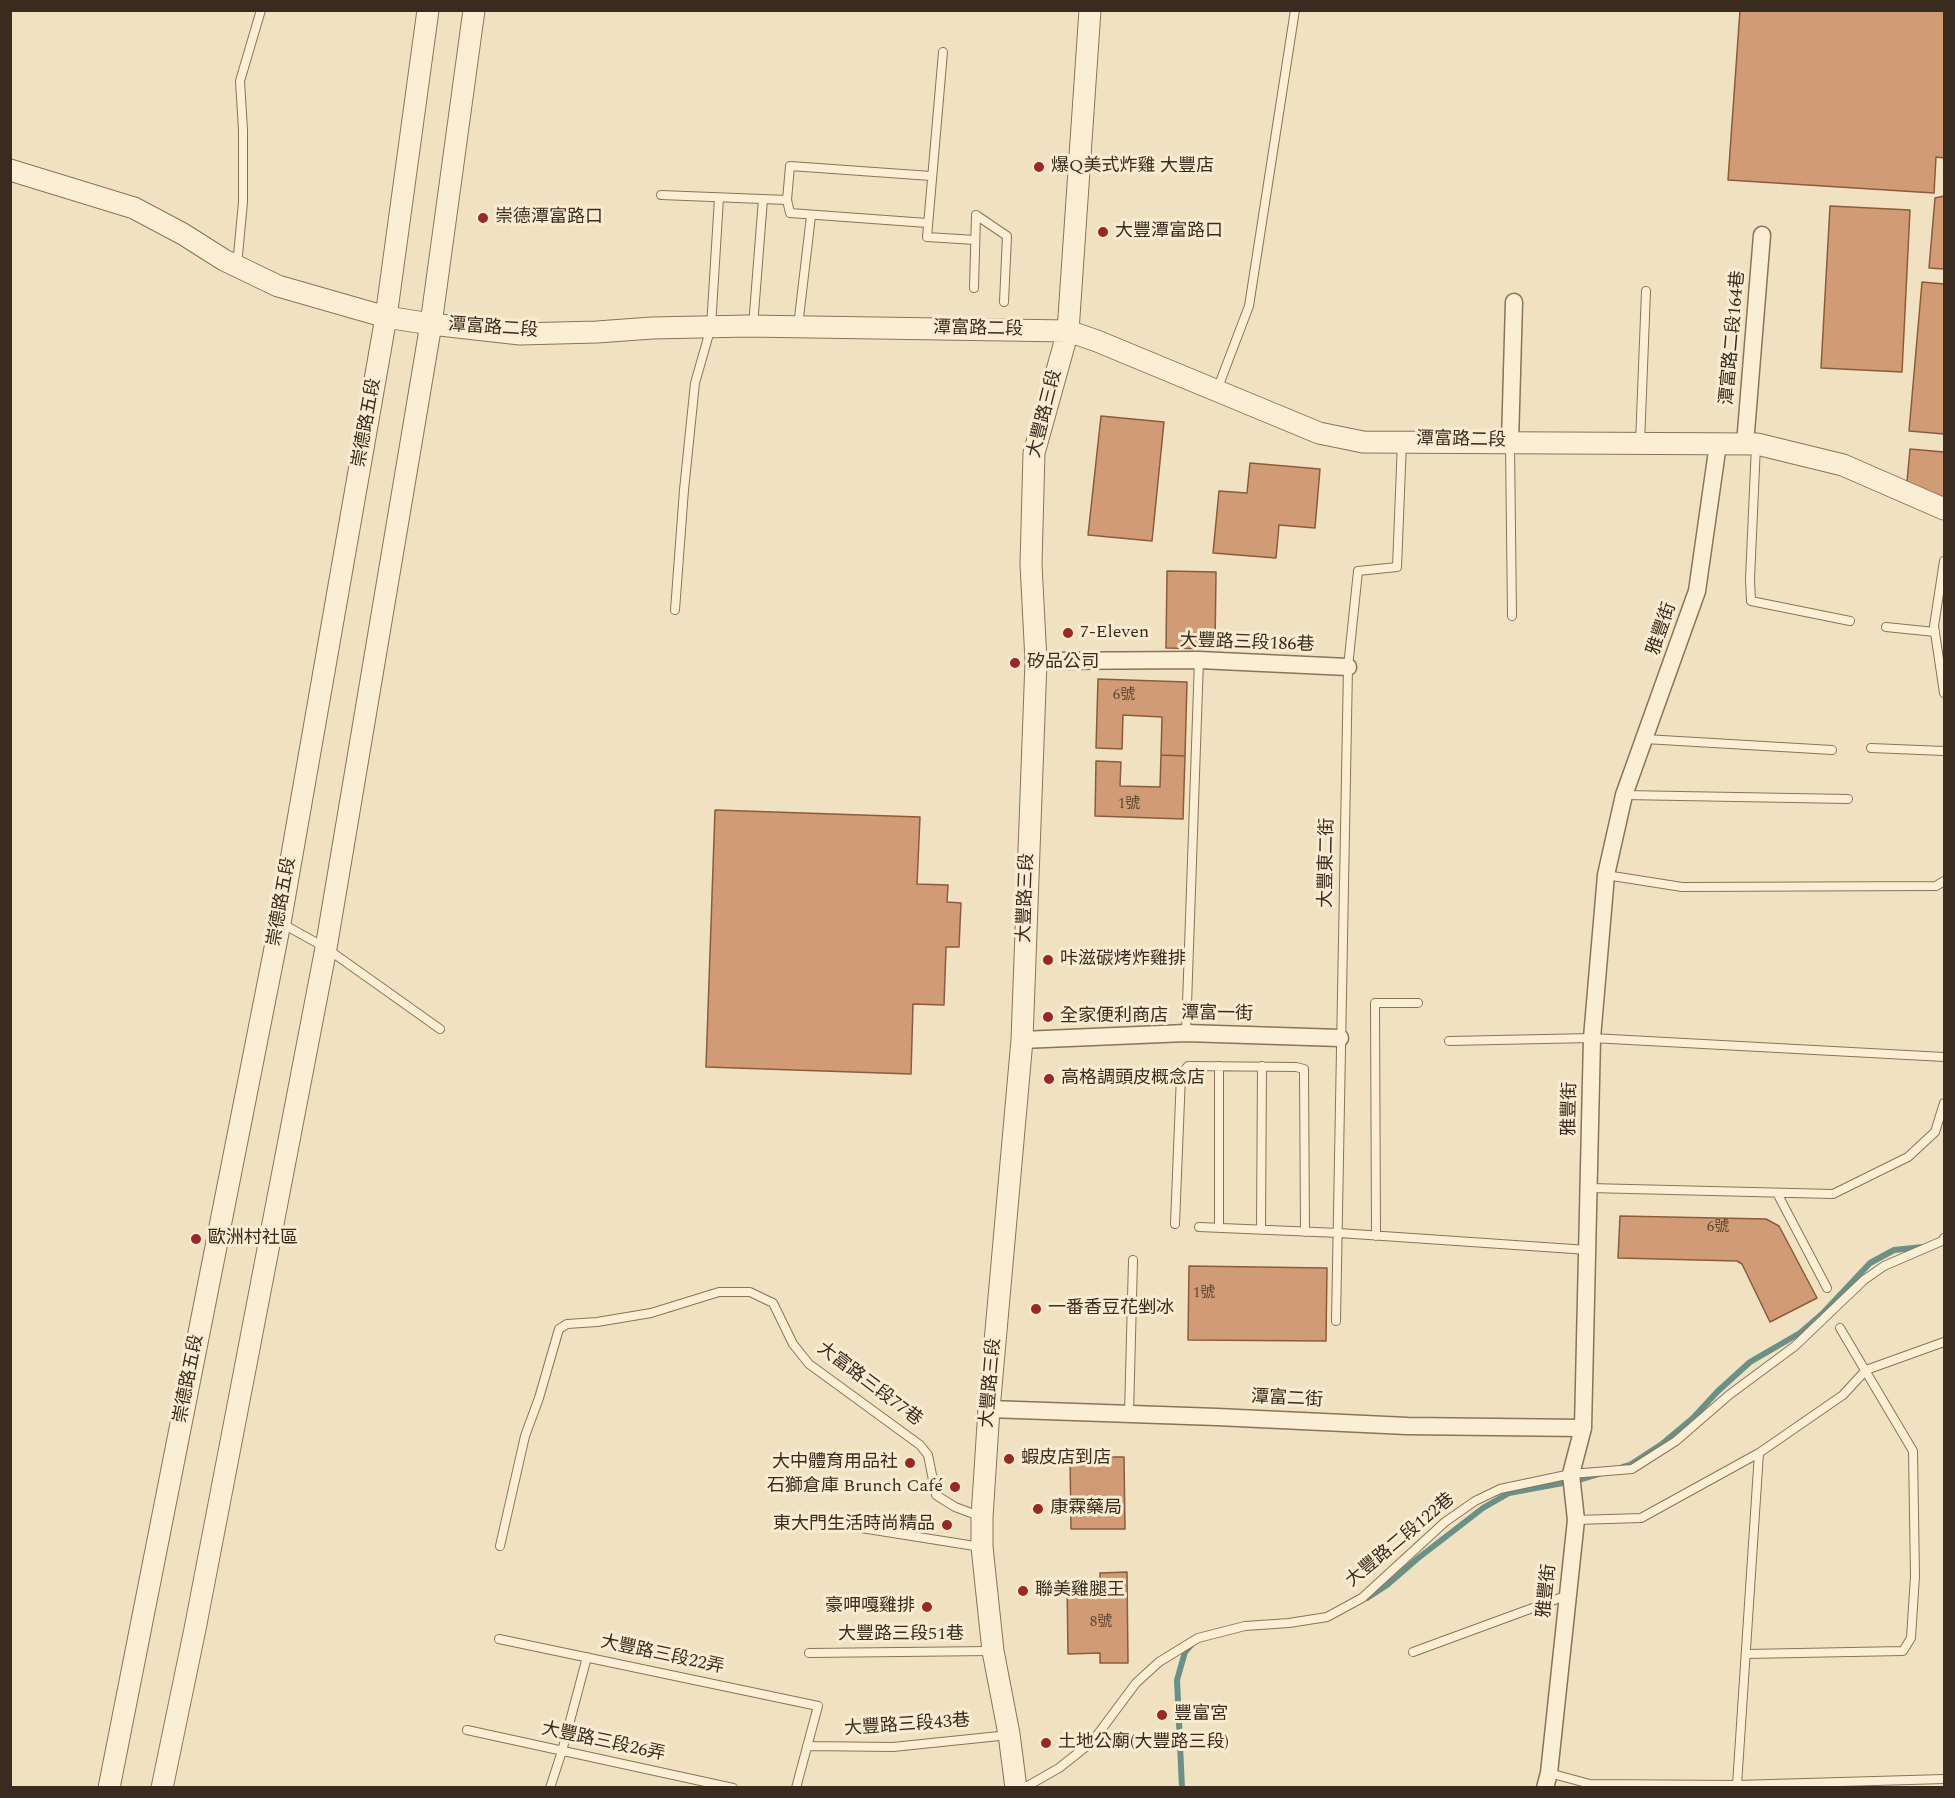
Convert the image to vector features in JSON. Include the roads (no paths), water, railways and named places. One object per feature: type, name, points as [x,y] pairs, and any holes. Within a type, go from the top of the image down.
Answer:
[{"type":"street","name":"崇德路五段","points":[[109,1788],[280,923],[386,317],[428,10]]},
{"type":"street","points":[[162,1788],[195,1629],[326,948],[431,324],[474,10]]},
{"type":"street","name":"大豐路三段","points":[[1016,1788],[1009,1734],[993,1651],[982,1547],[982,1517],[989,1409],[1022,1040],[1036,662],[1030,564],[1034,453],[1068,331],[1090,10]]},
{"type":"street","name":"潭富路二段","points":[[10,170],[134,208],[237,267],[278,286],[386,317],[520,334],[753,326],[1068,331],[1097,340],[1319,433],[1363,442],[1751,444],[1842,465],[1944,510]]},
{"type":"street","name":"潭富路二段164巷","points":[[1751,444],[1762,235]]},
{"type":"street","points":[[1510,442],[1514,302]]},
{"type":"street","name":"雅豐街","points":[[1547,1780],[1576,1520],[1571,1474],[1583,1428],[1592,1038],[1606,875],[1624,795],[1697,591],[1718,444]]},
{"type":"street","name":"大豐路三段186巷","points":[[1036,662],[1199,660],[1348,668]]},
{"type":"street","name":"潭富一街","points":[[1022,1040],[1186,1033],[1340,1038]]},
{"type":"street","name":"潭富二街","points":[[989,1409],[1407,1426],[1583,1428]]},
{"type":"lane","points":[[237,267],[243,202],[240,81],[261,10]]},
{"type":"lane","points":[[1217,390],[1249,306],[1295,10]]},
{"type":"lane","points":[[943,52],[927,237],[975,240]]},
{"type":"lane","points":[[927,224],[790,213],[787,200],[790,166],[931,176]]},
{"type":"lane","points":[[661,195],[787,200]]},
{"type":"lane","points":[[675,610],[695,383],[711,327],[719,198]]},
{"type":"lane","points":[[753,326],[763,199]]},
{"type":"lane","points":[[974,288],[976,215],[1006,236],[1004,302]]},
{"type":"lane","points":[[798,326],[811,216]]},
{"type":"lane","points":[[1640,443],[1646,291]]},
{"type":"lane","name":"大豐東二街","points":[[1336,1321],[1348,668],[1358,572],[1397,567],[1402,441]]},
{"type":"lane","points":[[1510,442],[1512,616]]},
{"type":"lane","points":[[1751,444],[1751,601],[1850,621]]},
{"type":"lane","points":[[1944,561],[1934,626],[1944,693]]},
{"type":"lane","points":[[1886,627],[1935,632]]},
{"type":"lane","points":[[1186,1033],[1199,660]]},
{"type":"lane","points":[[1645,739],[1832,750]]},
{"type":"lane","points":[[1871,748],[1944,751]]},
{"type":"lane","points":[[1624,795],[1848,799]]},
{"type":"lane","points":[[1606,875],[1682,887],[1936,885],[1944,881]]},
{"type":"lane","points":[[280,923],[326,948],[440,1029]]},
{"type":"lane","points":[[1377,1236],[1375,1003],[1418,1003]]},
{"type":"lane","points":[[1449,1041],[1592,1038],[1944,1057]]},
{"type":"lane","points":[[1175,1224],[1181,1075],[1188,1065],[1296,1067],[1304,1069],[1305,1232]]},
{"type":"lane","points":[[1219,1066],[1219,1228]]},
{"type":"lane","points":[[1261,1230],[1262,1066]]},
{"type":"lane","points":[[1589,1188],[1833,1194],[1908,1157],[1935,1132],[1944,1103]]},
{"type":"lane","points":[[1777,1193],[1827,1288]]},
{"type":"lane","points":[[1199,1227],[1339,1233],[1588,1250]]},
{"type":"lane","name":"大豐路二段122巷","points":[[1024,1788],[1059,1768],[1092,1742],[1136,1683],[1159,1662],[1198,1638],[1245,1626],[1289,1623],[1327,1617],[1362,1598],[1445,1522],[1475,1501],[1500,1489],[1571,1474],[1632,1469],[1676,1441],[1729,1395],[1796,1347],[1864,1280],[1884,1266],[1944,1239]]},
{"type":"lane","points":[[1129,1413],[1133,1260]]},
{"type":"lane","name":"大富路三段77巷","points":[[500,1546],[525,1437],[559,1329],[567,1324],[597,1322],[651,1313],[718,1292],[750,1292],[773,1303],[793,1344],[809,1364],[920,1445],[928,1455],[936,1495],[955,1507],[982,1517]]},
{"type":"lane","points":[[1746,1654],[1903,1651],[1911,1638],[1915,1576],[1913,1451],[1840,1328]]},
{"type":"lane","points":[[1576,1520],[1641,1518],[1759,1453],[1843,1395],[1866,1370],[1944,1342]]},
{"type":"lane","points":[[1737,1785],[1759,1453]]},
{"type":"lane","points":[[830,1523],[982,1547]]},
{"type":"lane","points":[[1413,1652],[1568,1595]]},
{"type":"lane","name":"大豐路三段22弄","points":[[499,1639],[818,1706],[807,1746]]},
{"type":"lane","name":"大豐路三段51巷","points":[[809,1653],[993,1651]]},
{"type":"lane","points":[[550,1788],[587,1657]]},
{"type":"lane","name":"大豐路三段26弄","points":[[467,1730],[733,1788]]},
{"type":"lane","name":"大豐路三段43巷","points":[[807,1746],[893,1747],[1009,1734]]},
{"type":"lane","points":[[796,1788],[807,1746]]},
{"type":"lane","points":[[1547,1780],[1590,1785],[1737,1785],[1944,1779]]},
{"type":"waterway","points":[[1623,1467],[1630,1465],[1662,1444],[1693,1418],[1750,1362],[1800,1333],[1822,1314],[1870,1263],[1894,1250],[1923,1247]]},
{"type":"waterway","points":[[1367,1598],[1387,1585],[1483,1508],[1509,1493],[1599,1474]]},
{"type":"waterway","points":[[1182,1788],[1177,1680],[1185,1652],[1192,1644]]},
{"type":"place","name":"爆Q美式炸雞 大豐店","points":[[1039,167]]},
{"type":"place","name":"崇德潭富路口","points":[[483,218]]},
{"type":"place","name":"大豐潭富路口","points":[[1103,232]]},
{"type":"place","name":"7-Eleven","points":[[1068,633]]},
{"type":"place","name":"矽品公司","points":[[1015,663]]},
{"type":"place","name":"咔滋碳烤炸雞排","points":[[1048,960]]},
{"type":"place","name":"全家便利商店","points":[[1048,1017]]},
{"type":"place","name":"高格調頭皮概念店","points":[[1049,1079]]},
{"type":"place","name":"歐洲村社區","points":[[196,1239]]},
{"type":"place","name":"一番香豆花剉冰","points":[[1036,1309]]},
{"type":"place","name":"蝦皮店到店","points":[[1009,1459]]},
{"type":"place","name":"大中體育用品社","points":[[910,1463]]},
{"type":"place","name":"石獅倉庫 Brunch Café","points":[[955,1487]]},
{"type":"place","name":"康霖藥局","points":[[1038,1509]]},
{"type":"place","name":"東大門生活時尚精品","points":[[947,1525]]},
{"type":"place","name":"聯美雞腿王","points":[[1023,1591]]},
{"type":"place","name":"豪呷嘎雞排","points":[[927,1607]]},
{"type":"place","name":"豐富宮","points":[[1162,1715]]},
{"type":"place","name":"土地公廟(大豐路三段)","points":[[1046,1743]]}]
